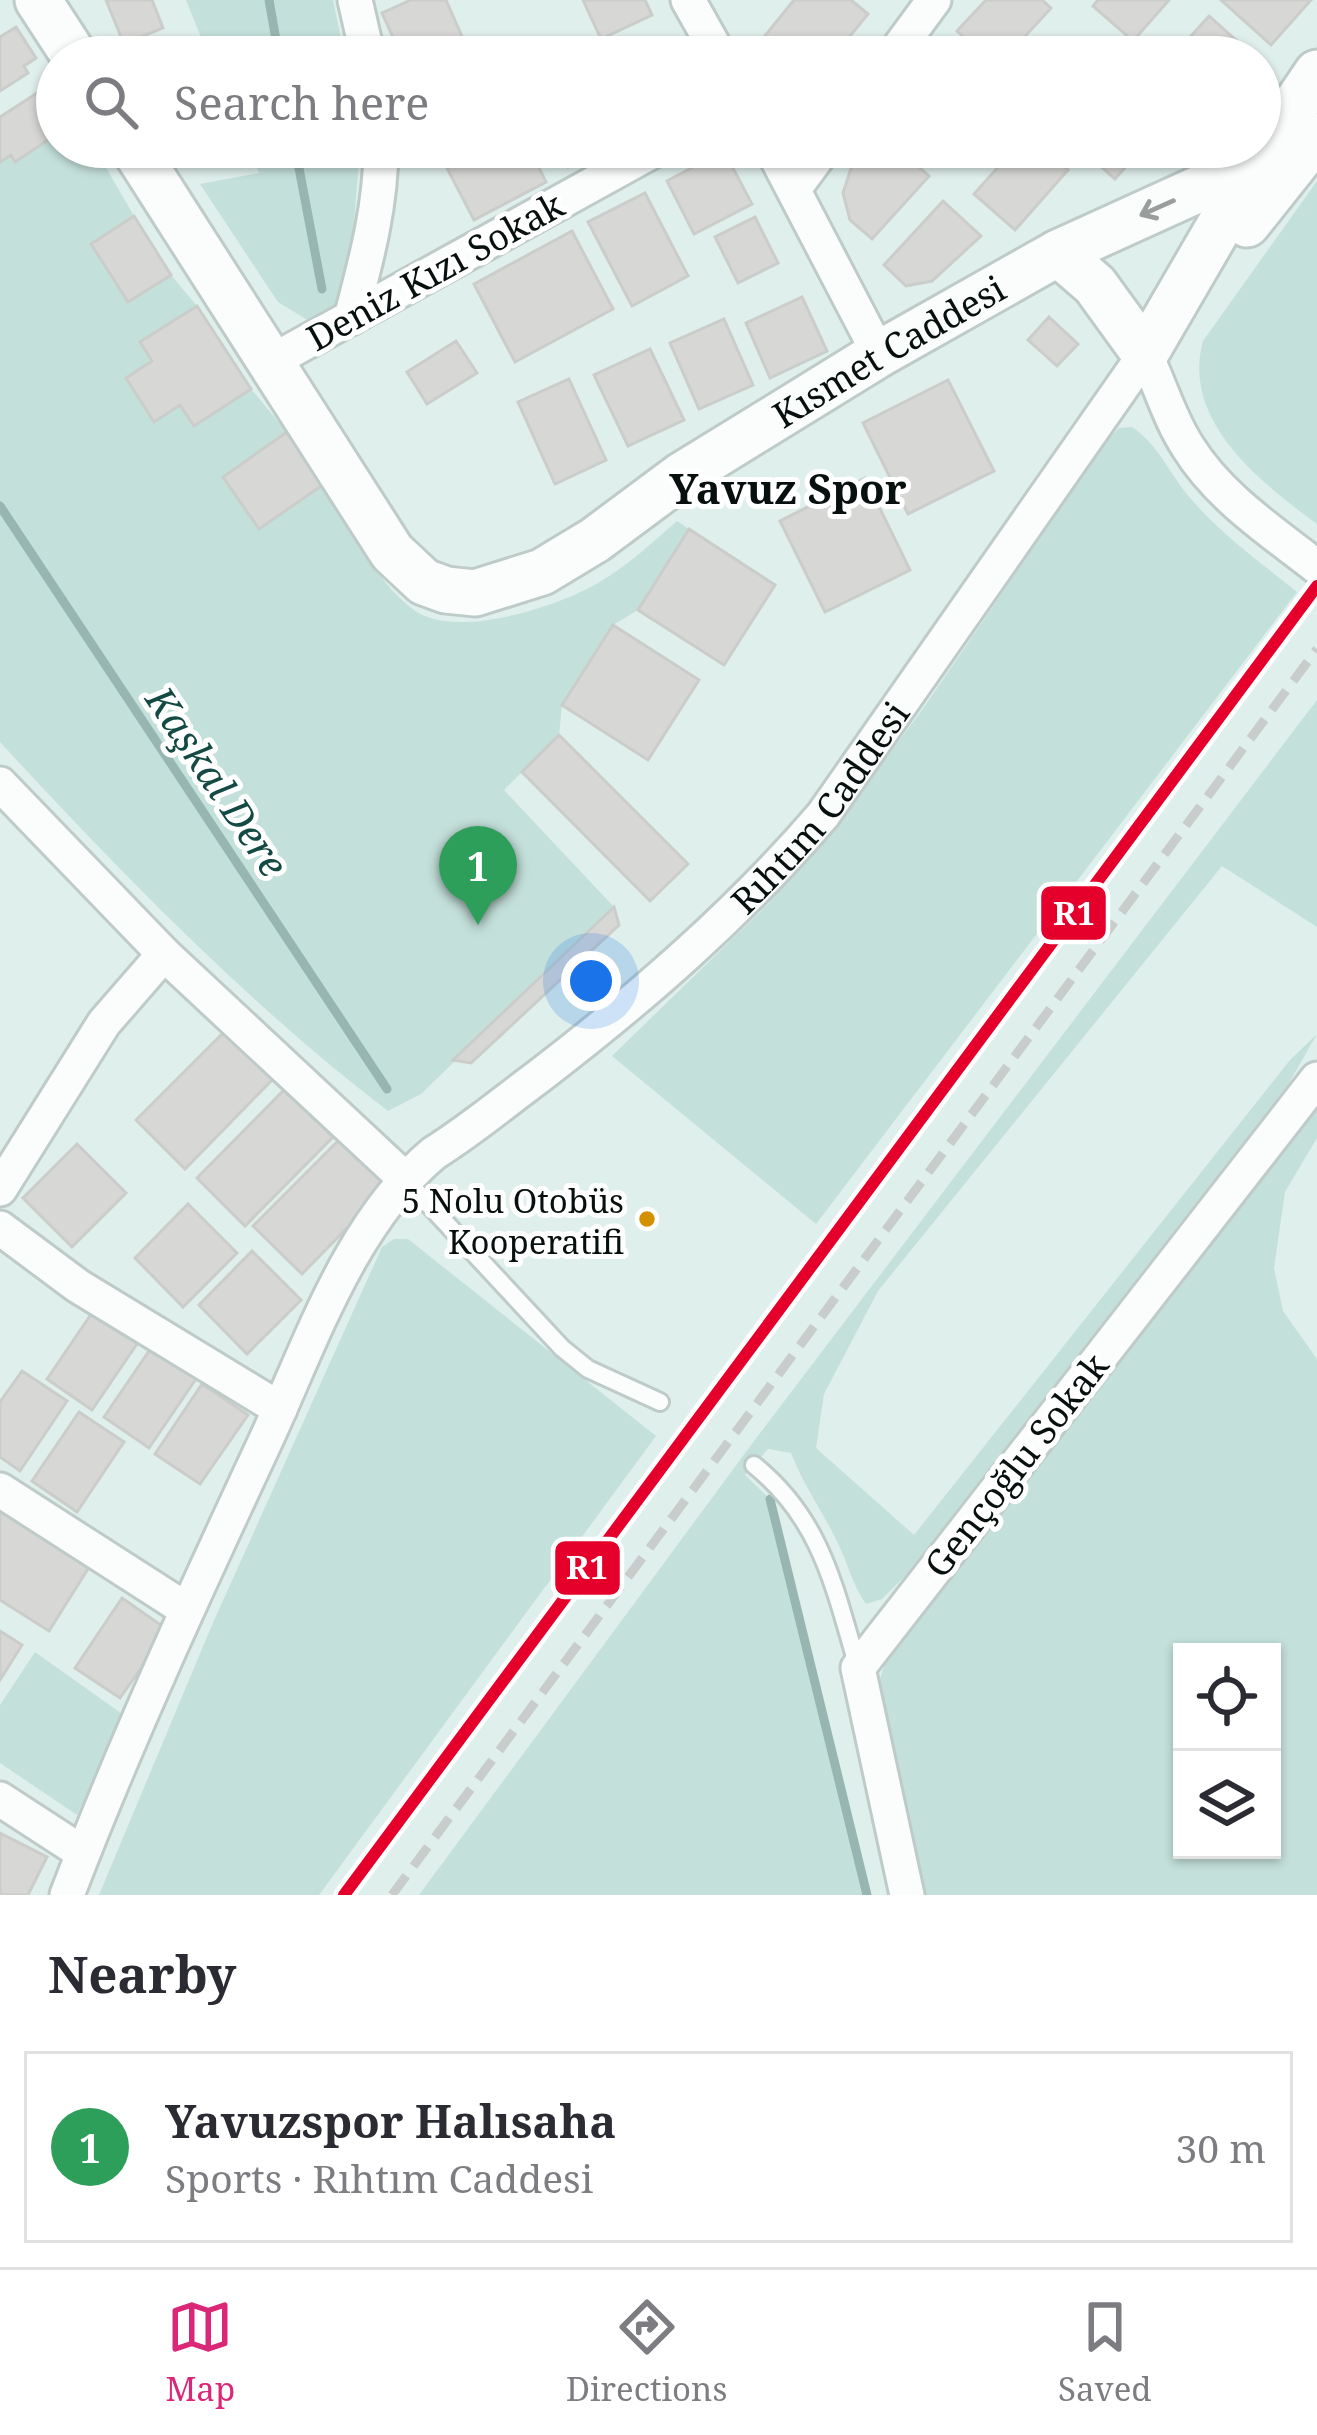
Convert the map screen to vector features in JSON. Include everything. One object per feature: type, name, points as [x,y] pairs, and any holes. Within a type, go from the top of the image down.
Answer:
[{"type":"main road","points":[[38,0],[61,36]]},
{"type":"main road","name":"Rıhtım Caddesi","points":[[1281,126],[1317,73]]},
{"type":"main road","name":"Rıhtım Caddesi","points":[[1145,354],[1317,136]]},
{"type":"main road","name":"Kısmet Caddesi","points":[[147,168],[392,552],[424,583],[475,593],[513,583],[568,559],[681,476],[879,354],[1058,253],[1245,168]]},
{"type":"main road","name":"Rıhtım Caddesi","points":[[1145,354],[1253,168]]},
{"type":"main road","points":[[1058,253],[1095,285],[1145,354]]},
{"type":"street","points":[[355,0],[363,36]]},
{"type":"street","points":[[688,0],[708,36]]},
{"type":"street","points":[[907,36],[934,0]]},
{"type":"street","points":[[351,318],[370,246],[381,168]]},
{"type":"street","name":"Deniz Kızı Sokak","points":[[272,361],[622,168]]},
{"type":"street","points":[[782,168],[879,354]]},
{"type":"street","points":[[794,189],[810,168]]},
{"type":"street","points":[[1145,354],[1188,447],[1202,466],[1235,501],[1317,567]]},
{"type":"street","name":"Rıhtım Caddesi","points":[[67,1895],[187,1610],[280,1409],[360,1241],[404,1178],[622,1013],[790,854],[823,815],[1145,354]]},
{"type":"street","points":[[0,784],[164,954],[404,1178]]},
{"type":"street","points":[[0,1189],[104,1023],[164,954]]},
{"type":"street","name":"Gençoğlu Sokak","points":[[858,1668],[1317,1079]]},
{"type":"street","points":[[0,1228],[78,1286],[280,1409]]},
{"type":"street","points":[[0,1490],[187,1610]]},
{"type":"street","points":[[858,1668],[907,1895]]},
{"type":"street","points":[[0,1798],[83,1853]]},
{"type":"lane","points":[[404,1178],[562,1348],[588,1369],[660,1402]]},
{"type":"lane","points":[[754,1465],[778,1485],[811,1529],[858,1668]]},
{"type":"green space","points":[[186,0],[333,0],[341,36],[201,36]]},
{"type":"green space","points":[[36,148],[36,168],[106,168],[134,216],[92,244],[129,301],[171,275],[197,306],[141,342],[152,361],[126,378],[154,421],[180,405],[194,425],[251,389],[287,432],[223,477],[259,529],[324,484],[399,598],[432,618],[454,622],[506,617],[558,602],[609,576],[677,521],[689,529],[638,610],[613,625],[562,705],[559,735],[504,790],[614,907],[421,1094],[388,1111],[285,1027],[186,935],[0,742],[0,162],[11,155],[16,161]]},
{"type":"green space","points":[[257,168],[358,168],[353,236],[333,317],[309,321],[278,302],[200,184],[259,173]]},
{"type":"green space","points":[[1317,181],[1317,524],[1272,489],[1230,447],[1214,423],[1199,370],[1203,341]]},
{"type":"green space","points":[[1132,427],[1203,512],[1297,592],[816,1224],[612,1056],[766,906],[822,844],[922,710],[1106,441],[1119,428]]},
{"type":"green space","points":[[1317,700],[1317,927],[1222,866],[878,1291],[824,1394],[816,1448],[914,1535],[1290,1060],[1317,1034],[1289,1083],[905,1576],[882,1599],[866,1604],[862,1598],[791,1453],[768,1449],[745,1475],[770,1499],[867,1895],[419,1895],[757,1437]]},
{"type":"green space","points":[[1317,1106],[1317,1138],[1285,1192],[1274,1268],[1283,1311],[1317,1359],[1317,1895],[925,1895],[879,1682],[886,1660]]},
{"type":"green space","points":[[394,1239],[408,1239],[656,1436],[319,1895],[99,1895],[212,1625],[382,1247]]},
{"type":"green space","points":[[35,1652],[125,1716],[77,1815],[0,1763],[0,1705]]},
{"type":"building","points":[[106,0],[152,0],[163,28],[144,36],[121,36]]},
{"type":"building","points":[[411,0],[446,0],[462,36],[392,36],[382,13]]},
{"type":"building","points":[[583,0],[645,0],[652,15],[600,36]]},
{"type":"building","points":[[794,0],[851,0],[868,14],[850,36],[765,36]]},
{"type":"building","points":[[986,0],[1042,0],[1051,8],[1025,36],[963,36],[957,31]]},
{"type":"building","points":[[1098,0],[1169,0],[1137,36],[1127,36],[1093,6]]},
{"type":"building","points":[[1221,0],[1311,0],[1279,36],[1261,36]]},
{"type":"building","points":[[1209,16],[1231,36],[1191,36]]},
{"type":"building","points":[[16,27],[36,58],[24,66],[28,73],[0,91],[0,37]]},
{"type":"building","points":[[36,94],[36,148],[15,162],[11,155],[0,162],[0,117]]},
{"type":"building","points":[[447,168],[539,168],[546,182],[474,220]]},
{"type":"building","points":[[692,168],[733,168],[752,204],[694,234],[667,181]]},
{"type":"building","points":[[851,168],[920,168],[929,176],[872,239],[850,220],[843,193]]},
{"type":"building","points":[[997,168],[1068,170],[1015,230],[974,194]]},
{"type":"building","points":[[1103,168],[1125,168],[1115,179]]},
{"type":"building","points":[[645,193],[688,276],[632,306],[588,222]]},
{"type":"building","points":[[943,201],[981,236],[932,281],[906,286],[884,265]]},
{"type":"building","points":[[134,216],[171,275],[128,302],[91,244]]},
{"type":"building","points":[[755,217],[778,263],[738,283],[715,237]]},
{"type":"building","points":[[572,231],[613,309],[515,362],[474,284]]},
{"type":"building","points":[[802,297],[827,351],[770,378],[746,323]]},
{"type":"building","points":[[197,306],[251,389],[194,426],[180,405],[154,422],[126,378],[152,361],[140,342]]},
{"type":"building","points":[[1049,317],[1078,344],[1057,366],[1028,340]]},
{"type":"building","points":[[724,319],[753,385],[699,409],[670,343]]},
{"type":"building","points":[[456,341],[477,373],[427,404],[407,372]]},
{"type":"building","points":[[650,349],[684,420],[628,446],[594,375]]},
{"type":"building","points":[[569,379],[606,460],[555,484],[518,402]]},
{"type":"building","points":[[948,380],[994,471],[908,514],[863,423]]},
{"type":"building","points":[[287,432],[324,484],[259,529],[223,477]]},
{"type":"building","points":[[865,478],[910,570],[825,612],[780,521]]},
{"type":"building","points":[[689,529],[775,585],[724,665],[638,610]]},
{"type":"building","points":[[613,625],[699,680],[648,760],[562,705]]},
{"type":"building","points":[[559,735],[688,864],[650,901],[522,772]]},
{"type":"building","points":[[614,907],[619,925],[471,1063],[453,1060]]},
{"type":"building","points":[[224,1032],[273,1079],[185,1169],[136,1120]]},
{"type":"building","points":[[285,1089],[333,1137],[245,1226],[197,1178]]},
{"type":"building","points":[[342,1137],[390,1184],[302,1274],[253,1226]]},
{"type":"building","points":[[77,1144],[126,1193],[72,1247],[23,1198]]},
{"type":"building","points":[[188,1204],[237,1253],[183,1307],[135,1258]]},
{"type":"building","points":[[252,1251],[301,1300],[247,1354],[199,1305]]},
{"type":"building","points":[[94,1310],[139,1341],[92,1410],[47,1379]]},
{"type":"building","points":[[151,1348],[196,1379],[149,1448],[104,1417]]},
{"type":"building","points":[[22,1371],[67,1401],[20,1471],[0,1457],[0,1402]]},
{"type":"building","points":[[202,1384],[248,1415],[200,1484],[155,1454]]},
{"type":"building","points":[[79,1412],[124,1442],[77,1512],[32,1481]]},
{"type":"building","points":[[0,1507],[91,1564],[49,1631],[0,1600]]},
{"type":"building","points":[[122,1598],[168,1630],[120,1698],[75,1668]]},
{"type":"building","points":[[0,1631],[22,1645],[0,1680]]},
{"type":"building","points":[[0,1833],[47,1857],[28,1895],[0,1895]]},
{"type":"waterway","points":[[269,0],[275,36]]},
{"type":"waterway","points":[[299,168],[322,289]]},
{"type":"waterway","name":"Kaşkal Dere","points":[[0,506],[387,1089]]},
{"type":"waterway","points":[[770,1499],[867,1895]]},
{"type":"railway","points":[[392,1895],[1317,649]]},
{"type":"transit line","name":"R1","points":[[344,1895],[1317,586]]},
{"type":"place","name":"Yavuzspor Halısaha","points":[[478,925]]},
{"type":"place","name":"5 Nolu Otobüs Kooperatifi","points":[[647,1219]]},
{"type":"district","name":"Yavuz Spor","points":[[788,487]]}]
